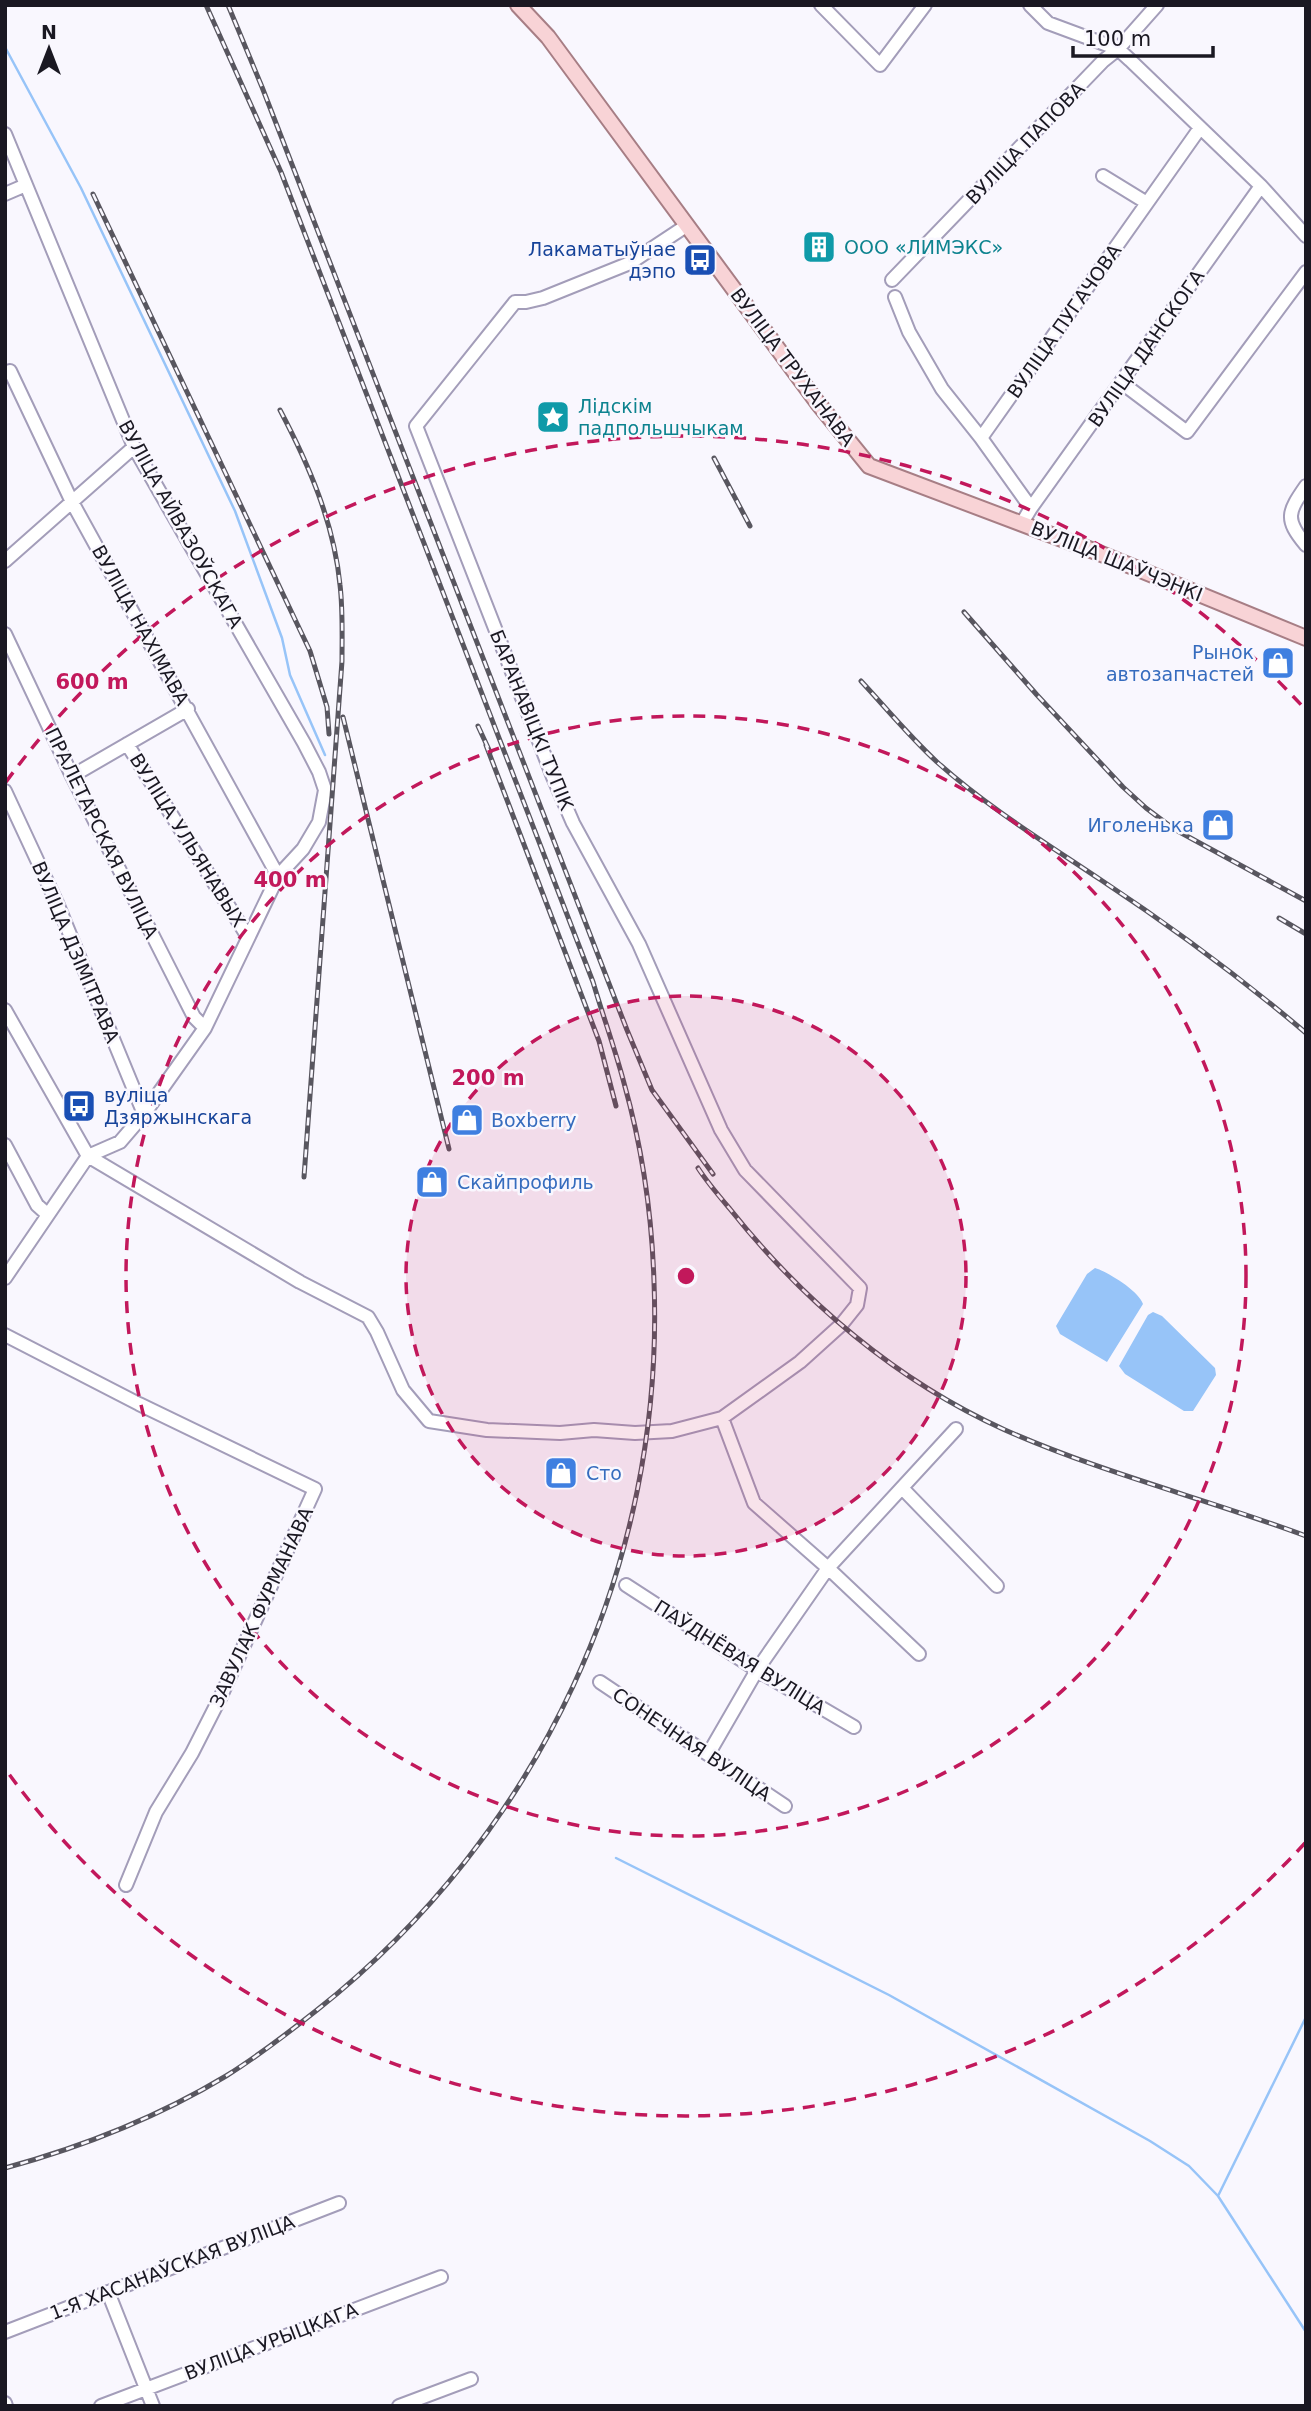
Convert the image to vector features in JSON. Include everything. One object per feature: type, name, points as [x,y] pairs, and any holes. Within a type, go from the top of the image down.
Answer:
[{"type":"main road","name":"ВУЛІЦА ТРУХАНАВА","points":[[518,5],[562,55],[817,402],[869,466],[1022,523]]},
{"type":"main road","name":"ВУЛІЦА ШАЎЧЭНКІ","points":[[1022,523],[1306,638]]},
{"type":"street","points":[[821,5],[880,65],[925,5]]},
{"type":"street","points":[[1030,5],[1048,23],[1118,49],[1261,186],[1306,236]]},
{"type":"street","name":"ВУЛІЦА ПАПОВА","points":[[892,280],[1103,61],[1118,49],[1157,5]]},
{"type":"street","name":"ВУЛІЦА ПУГАЧОВА","points":[[981,438],[1200,128]]},
{"type":"street","name":"ВУЛІЦА АЙВАЗОЎСКАГА","points":[[5,134],[134,447],[319,772],[325,790],[319,822],[303,849],[278,876]]},
{"type":"street","points":[[1103,176],[1147,203]]},
{"type":"street","points":[[5,194],[26,185]]},
{"type":"street","name":"ВУЛІЦА ДАНСКОГА","points":[[1031,508],[1261,186]]},
{"type":"street","name":"БАРАНАВІЦКІ ТУПІК","points":[[686,226],[630,263],[543,298],[515,302],[416,426],[553,777],[573,823],[639,944],[721,1130],[745,1170],[860,1288],[857,1305],[841,1325],[800,1362],[722,1418]]},
{"type":"street","points":[[1122,383],[1187,432],[1306,272]]},
{"type":"street","name":"ВУЛІЦА ШАЎЧЭНКІ","points":[[895,298],[909,332],[942,389],[1031,508],[1022,523]]},
{"type":"street","name":"ВУЛІЦА НАХІМАВА","points":[[10,372],[72,502],[278,876]]},
{"type":"street","points":[[6,558],[134,447]]},
{"type":"street","points":[[1306,486],[1290,509],[1291,524],[1306,545]]},
{"type":"street","name":"ПРАЛЕТАРСКАЯ ВУЛІЦА","points":[[5,634],[72,776],[194,1017],[205,1028]]},
{"type":"street","points":[[72,776],[188,709]]},
{"type":"street","name":"ВУЛІЦА УЛЬЯНАВЫХ","points":[[127,744],[248,937]]},
{"type":"street","name":"ВУЛІЦА ДЗІМІТРАВА","points":[[5,791],[57,903],[144,1114]]},
{"type":"street","points":[[5,1278],[88,1156],[120,1142],[144,1114],[205,1028],[278,876]]},
{"type":"street","points":[[5,1010],[88,1156],[300,1282],[368,1317],[403,1390],[429,1421],[499,1430],[635,1433],[672,1431],[722,1418],[754,1503],[919,1654]]},
{"type":"street","points":[[5,1144],[37,1205],[47,1214]]},
{"type":"street","name":"ЗАВУЛАК ФУРМАНАВА","points":[[5,1335],[139,1404],[316,1489],[192,1753],[156,1812],[126,1885]]},
{"type":"street","points":[[709,1753],[757,1670],[828,1568],[957,1429]]},
{"type":"street","points":[[903,1489],[997,1586]]},
{"type":"street","name":"ПАЎДНЁВАЯ ВУЛІЦА","points":[[626,1585],[757,1670],[854,1727]]},
{"type":"street","name":"СОНЕЧНАЯ ВУЛІЦА","points":[[600,1682],[785,1805]]},
{"type":"street","name":"1-Я ХАСАНАЎСКАЯ ВУЛІЦА","points":[[5,2332],[340,2203]]},
{"type":"street","name":"ВУЛІЦА УРЫЦКАГА","points":[[101,2406],[441,2277]]},
{"type":"street","points":[[108,2292],[153,2406]]},
{"type":"street","points":[[399,2406],[471,2379]]},
{"type":"water","points":[[1095,1268],[1129,1288],[1143,1304],[1107,1362],[1060,1334],[1056,1326],[1087,1274]]},
{"type":"water","points":[[1153,1312],[1162,1316],[1215,1368],[1216,1375],[1193,1411],[1184,1411],[1125,1374],[1119,1366],[1148,1315]]},
{"type":"waterway","points":[[5,47],[81,188],[235,511],[282,638],[290,675],[325,755]]},
{"type":"waterway","points":[[616,1858],[889,1995],[1150,2141],[1189,2166],[1218,2196],[1306,2332]]},
{"type":"waterway","points":[[1218,2196],[1306,2017]]},
{"type":"railway","points":[[5,2168],[119,2130],[174,2105],[238,2068],[317,2010],[396,1940],[465,1862],[524,1777],[573,1686],[611,1591],[637,1491],[652,1388],[654,1282],[645,1182],[630,1107],[593,982],[281,172],[206,5]]},
{"type":"railway","points":[[228,5],[627,1030],[652,1090],[713,1174]]},
{"type":"railway","points":[[93,194],[310,651],[327,707],[329,734]]},
{"type":"railway","points":[[280,410],[301,452],[326,517],[337,562],[342,613],[342,661],[304,1177]]},
{"type":"railway","points":[[714,458],[750,526]]},
{"type":"railway","points":[[964,612],[1037,695],[1146,808],[1174,829],[1306,901]]},
{"type":"railway","points":[[861,681],[927,752],[976,794],[1180,935],[1257,992],[1306,1033]]},
{"type":"railway","points":[[343,717],[449,1149]]},
{"type":"railway","points":[[478,726],[490,752]]},
{"type":"railway","points":[[486,745],[599,1041],[616,1106]]},
{"type":"railway","points":[[1279,918],[1306,934]]},
{"type":"railway","points":[[698,1168],[759,1243],[821,1307],[890,1363],[927,1388],[1005,1430],[1042,1445],[1306,1536]]},
{"type":"place","name":"ООО «ЛИМЭКС»","points":[[819,247]]},
{"type":"place","name":"Лакаматыўнае дэпо","points":[[700,260]]},
{"type":"place","name":"Лідскім падпольшчыкам","points":[[553,417]]},
{"type":"place","name":"Рынок автозапчастей","points":[[1278,663]]},
{"type":"place","name":"Иголенька","points":[[1218,825]]},
{"type":"place","name":"вуліца Дзяржынскага","points":[[79,1106]]},
{"type":"place","name":"Boxberry","points":[[467,1120]]},
{"type":"place","name":"Скайпрофиль","points":[[432,1182]]},
{"type":"place","name":"Сто","points":[[561,1473]]}]
